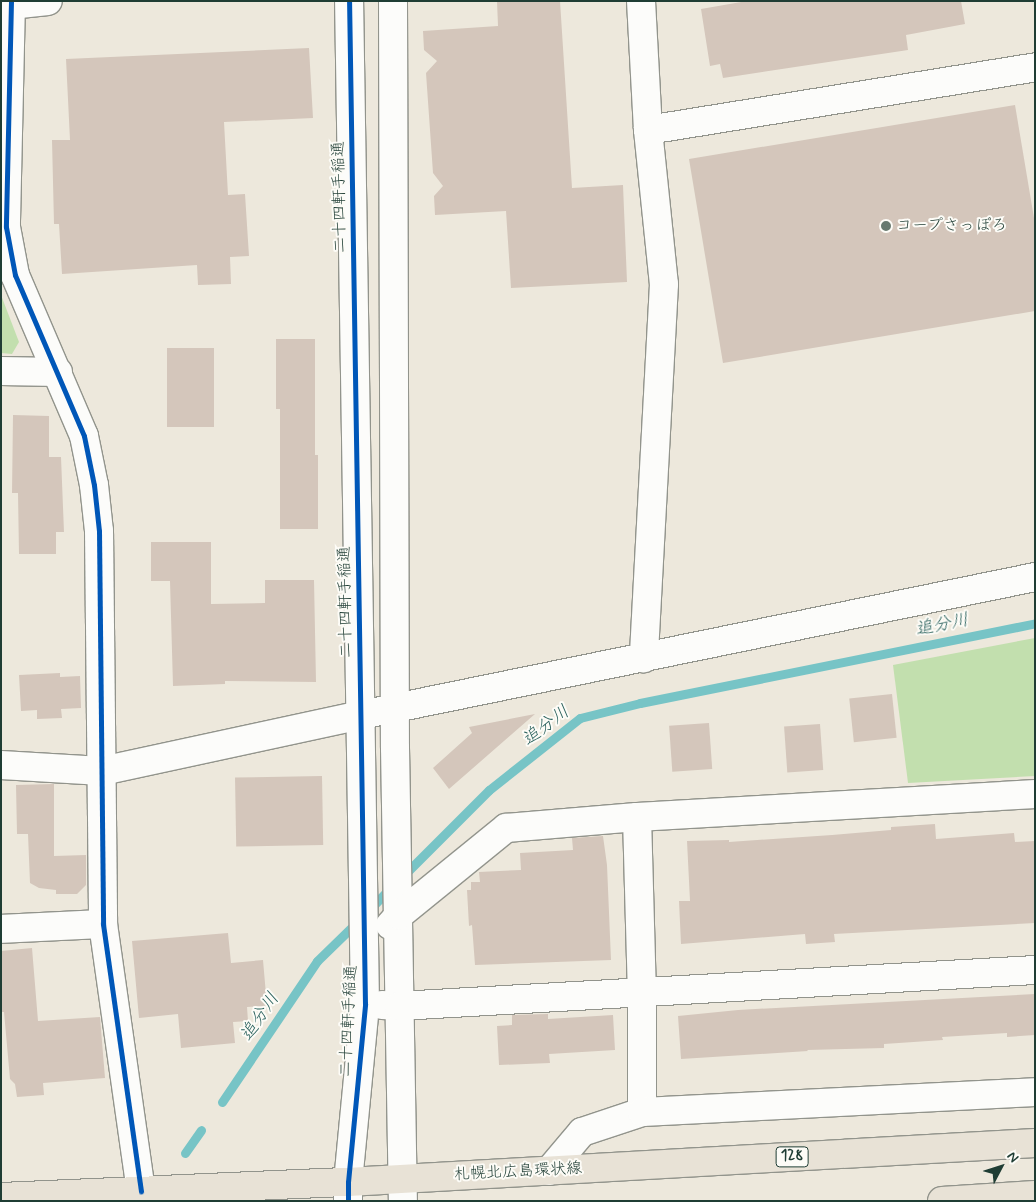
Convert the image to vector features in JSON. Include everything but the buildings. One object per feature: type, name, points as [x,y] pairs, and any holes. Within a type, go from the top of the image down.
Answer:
[{"type":"main road","name":"札幌北広島環状線","points":[[1,1197],[141,1191],[348,1192],[403,1190],[549,1170],[1035,1142]]},
{"type":"main road","points":[[942,1201],[1035,1195]]},
{"type":"street","points":[[48,1],[8,5],[6,226],[15,275],[84,436],[94,485],[98,531],[103,924],[141,1191]]},
{"type":"street","name":"二十四軒手稲通","points":[[348,1192],[366,1004],[349,1]]},
{"type":"street","points":[[393,1],[395,748],[403,1190]]},
{"type":"street","points":[[641,1],[648,130],[664,284],[644,658]]},
{"type":"street","points":[[648,130],[1035,67]]},
{"type":"street","points":[[1,371],[58,372]]},
{"type":"street","points":[[1,765],[102,771],[361,715],[1035,578]]},
{"type":"street","points":[[364,948],[399,908],[506,828],[637,817],[1035,794]]},
{"type":"street","points":[[637,817],[642,993],[642,1112]]},
{"type":"street","points":[[1,930],[103,924]]},
{"type":"street","points":[[366,1004],[399,1006],[1035,970]]},
{"type":"street","points":[[549,1170],[582,1132],[642,1112],[1035,1092]]},
{"type":"green space","points":[[1,295],[19,342],[12,354],[1,353]]},
{"type":"green space","points":[[1035,638],[1035,776],[908,783],[893,665]]},
{"type":"waterway","name":"追分川","points":[[402,877],[489,790],[580,718],[640,703],[1035,623]]},
{"type":"waterway","name":"追分川","points":[[369,910],[391,887]]},
{"type":"waterway","name":"追分川","points":[[222,1102],[317,961],[358,921]]},
{"type":"waterway","name":"追分川","points":[[185,1153],[201,1130]]},
{"type":"cycle path","points":[[11,1],[6,227],[15,275],[84,436],[94,485],[99,531],[103,924],[141,1191]]},
{"type":"cycle path","points":[[348,1201],[348,1182],[365,1004],[349,1]]},
{"type":"place","name":"コープさっぽろ","points":[[886,226]]}]
